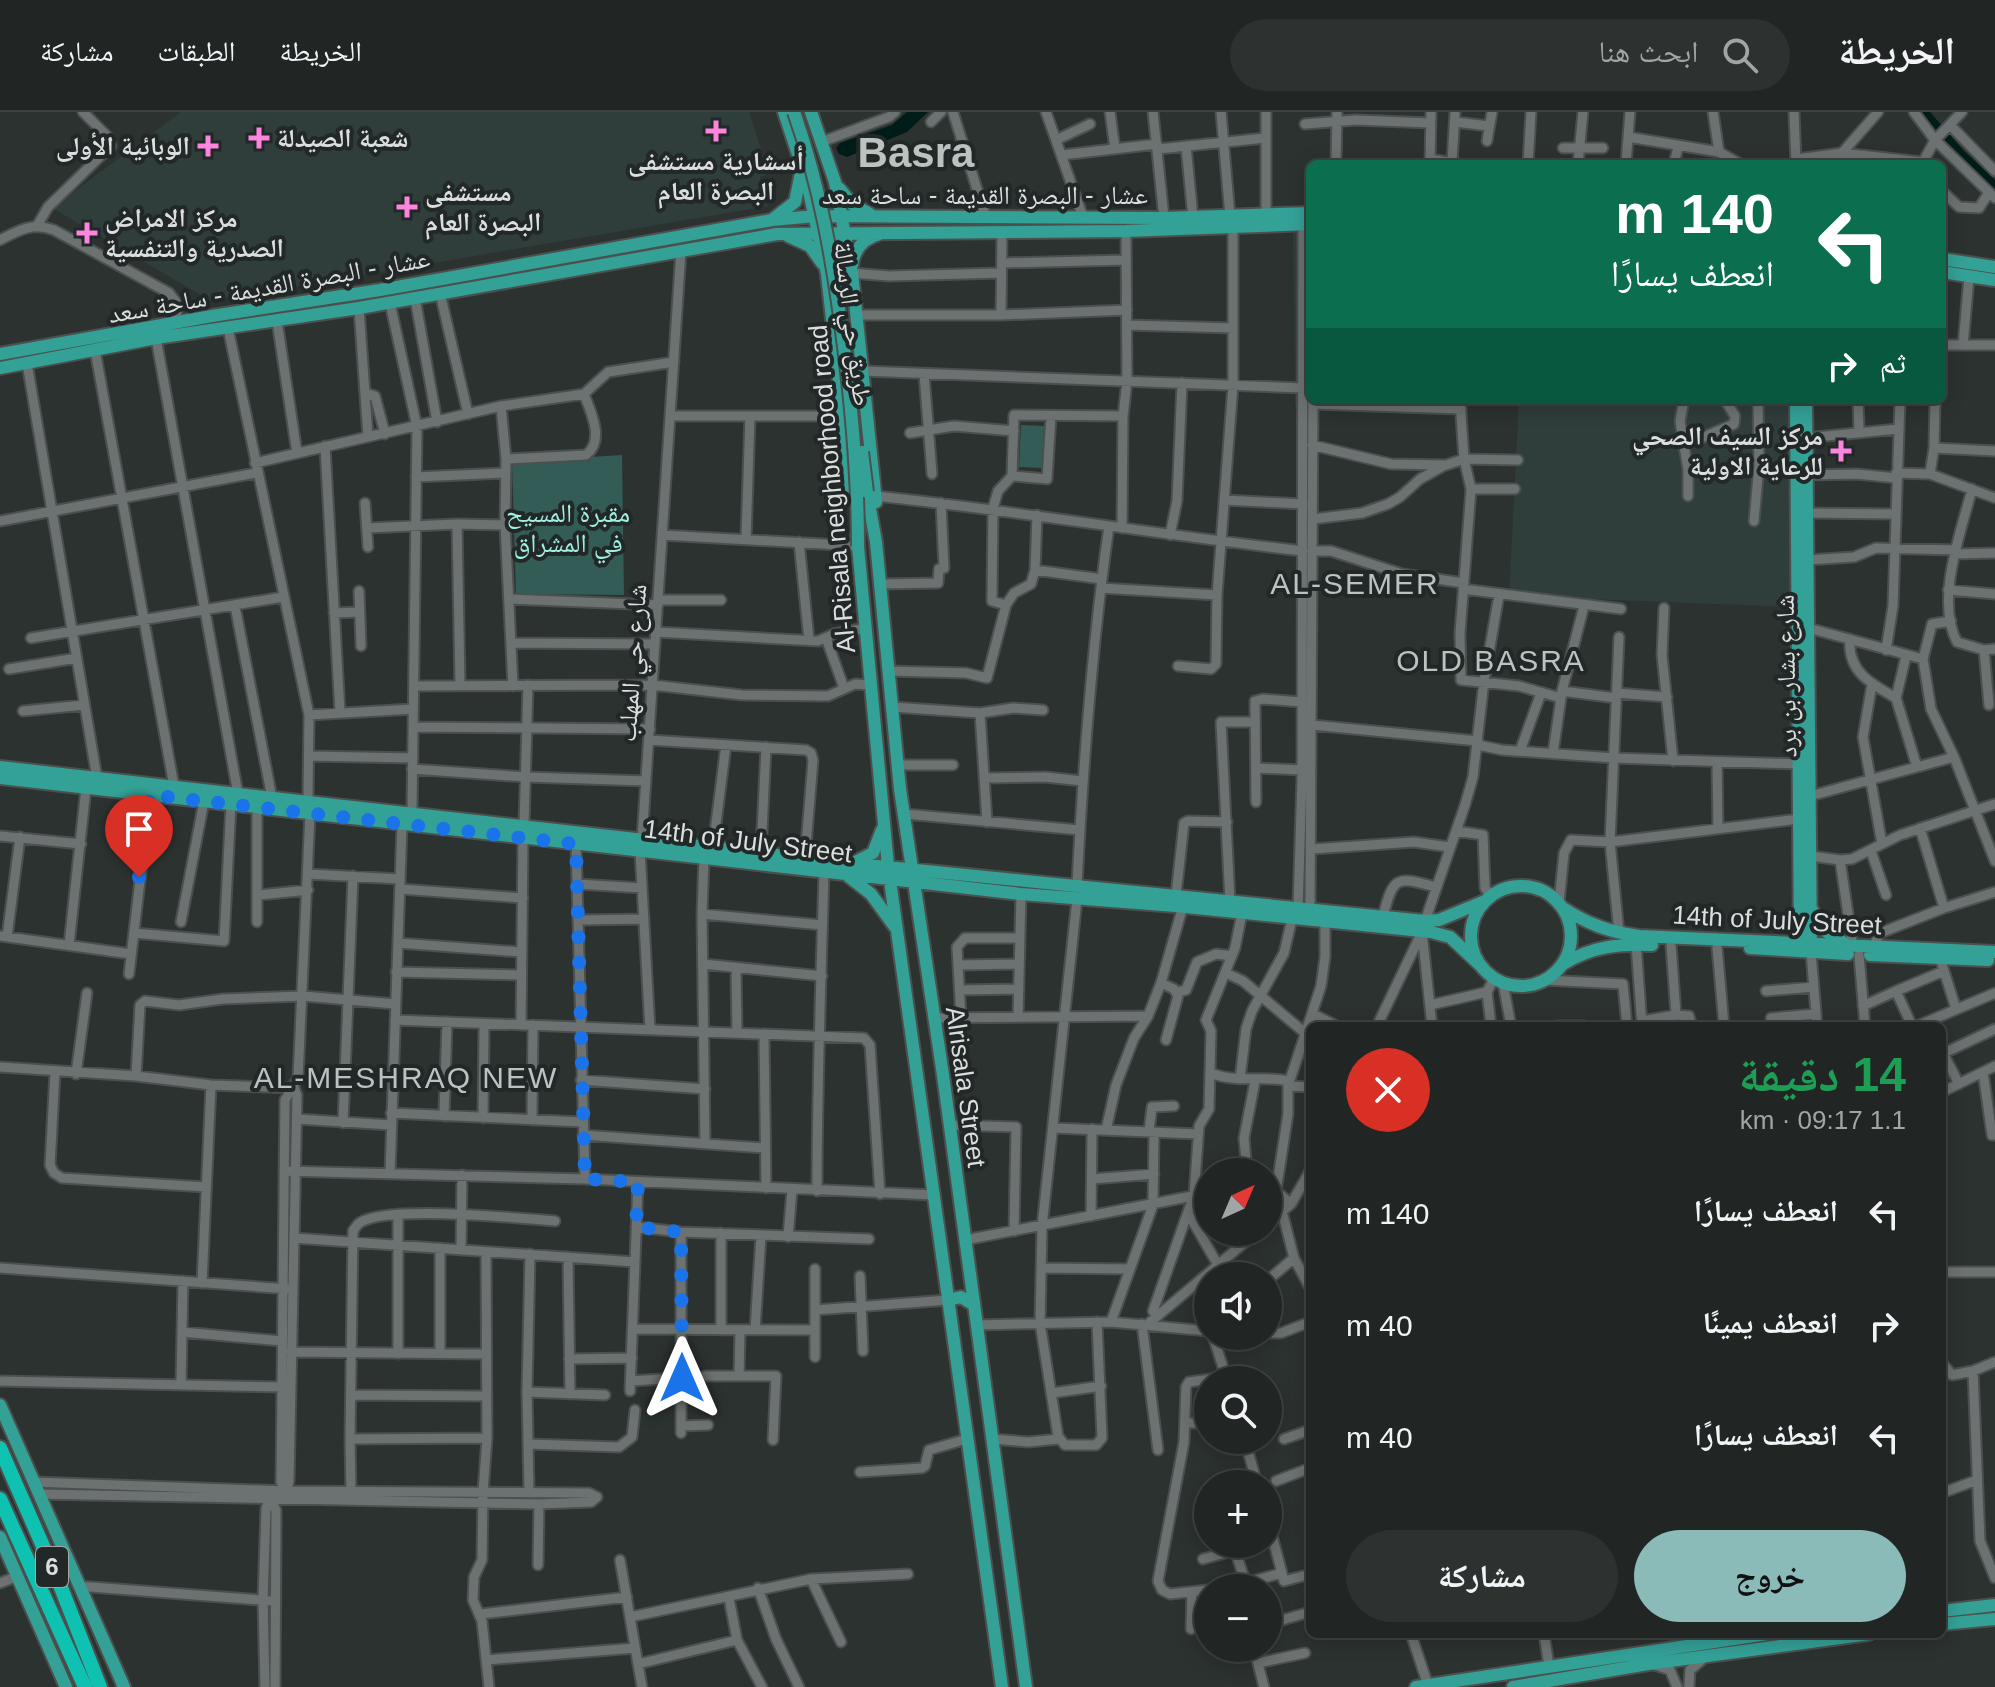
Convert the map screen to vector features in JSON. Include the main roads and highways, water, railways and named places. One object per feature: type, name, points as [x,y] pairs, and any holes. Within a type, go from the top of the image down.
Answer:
[{"type":"highway","name":"6","points":[[0,1448],[100,1683]]},
{"type":"highway","name":"6","points":[[0,1499],[39,1606],[81,1684]]},
{"type":"main road","name":"طريق حي الرسالة","points":[[784,112],[802,166],[827,274],[858,546]]},
{"type":"main road","name":"Al-Risala neighborhood road","points":[[794,112],[818,188],[834,270],[852,428],[858,546],[888,866]]},
{"type":"main road","name":"Al-Risala neighborhood road","points":[[803,112],[822,174],[840,261],[871,494]]},
{"type":"main road","points":[[811,112],[835,182],[852,273],[863,371],[871,494]]},
{"type":"main road","points":[[772,220],[795,202],[802,166]]},
{"type":"main road","points":[[835,182],[852,204],[877,217]]},
{"type":"main road","name":"عشار - البصرة القديمة - ساحة سعد","points":[[0,354],[772,220],[815,216],[1083,217],[1193,218],[1232,222],[1266,214],[1306,221]]},
{"type":"main road","points":[[0,368],[156,338],[390,303],[777,234],[1126,231],[1232,222],[1306,221]]},
{"type":"main road","points":[[852,273],[858,248],[869,238],[888,231]]},
{"type":"main road","points":[[777,234],[810,246],[827,274]]},
{"type":"main road","points":[[1946,260],[1995,267]]},
{"type":"main road","points":[[1946,273],[1995,280]]},
{"type":"main road","name":"شارع بشار بن برد","points":[[1796,404],[1799,819],[1806,947]]},
{"type":"main road","name":"شارع بشار بن برد","points":[[1805,910],[1811,856],[1806,404]]},
{"type":"main road","name":"Alrisala Street","points":[[871,494],[898,765],[1026,1687]]},
{"type":"main road","name":"14th of July Street","points":[[0,767],[174,786],[257,807],[412,813],[576,844],[713,847],[805,858],[890,880],[915,883],[1077,899],[1230,901],[1300,912],[1325,923],[1423,926],[1488,899]]},
{"type":"main road","name":"14th of July Street","points":[[0,778],[204,801],[272,798],[402,824],[523,832],[641,845],[704,858],[824,872],[888,866],[1077,885],[1242,913],[1383,916],[1423,926],[1450,937],[1480,965]]},
{"type":"main road","points":[[906,820],[922,861],[934,868],[959,874]]},
{"type":"main road","points":[[883,826],[873,853],[846,869],[871,894],[897,930]]},
{"type":"main road","name":"Alrisala Street","points":[[888,866],[1002,1687]]},
{"type":"main road","points":[[920,924],[930,889],[945,885]]},
{"type":"main road","points":[[1514,886],[1526,886],[1538,889],[1561,905],[1571,930],[1569,953],[1563,964],[1544,980],[1519,986],[1498,980],[1480,965],[1471,936],[1473,921],[1488,899],[1514,886]]},
{"type":"main road","name":"14th of July Street","points":[[1561,905],[1582,921],[1619,933],[1776,940],[1806,947]]},
{"type":"main road","points":[[1776,940],[1797,924],[1805,910],[1825,931],[1856,951]]},
{"type":"main road","name":"14th of July Street","points":[[1563,964],[1595,948],[1636,944],[1806,947],[1942,964],[1995,960]]},
{"type":"main road","name":"14th of July Street","points":[[1856,951],[1873,947],[1995,952]]},
{"type":"main road","points":[[943,1262],[949,1275],[958,1281],[967,1276],[967,1259]]},
{"type":"main road","points":[[948,1300],[961,1297],[974,1305]]},
{"type":"main road","points":[[0,1405],[124,1687]]},
{"type":"main road","points":[[0,1537],[18,1576],[39,1606],[66,1687]]},
{"type":"main road","points":[[1946,1611],[1995,1605]]},
{"type":"main road","points":[[1946,1624],[1995,1619]]},
{"type":"main road","points":[[1422,1686],[1716,1638]]},
{"type":"main road","points":[[1513,1687],[1648,1664],[1839,1638]]},
{"type":"place","name":"أسشارية مستشفى البصرة العام","points":[[716,131]]},
{"type":"place","name":"شعبة الصيدلة","points":[[259,138]]},
{"type":"place","name":"الوبائية الأولى","points":[[208,146]]},
{"type":"place","name":"مستشفى البصرة العام","points":[[407,207]]},
{"type":"place","name":"مركز الامراض الصدرية والتنفسية","points":[[87,233]]},
{"type":"place","name":"مركز السيف الصحي للرعاية الاولية","points":[[1841,451]]},
{"type":"district","name":"Basra","points":[[916,152]]},
{"type":"district","name":"AL-SEMER","points":[[1355,584]]},
{"type":"district","name":"OLD BASRA","points":[[1491,661]]},
{"type":"district","name":"AL-MESHRAQ NEW","points":[[406,1078]]},
{"type":"park label","name":"مقبرة المسيح في المشراق","points":[[568,528]]}]
